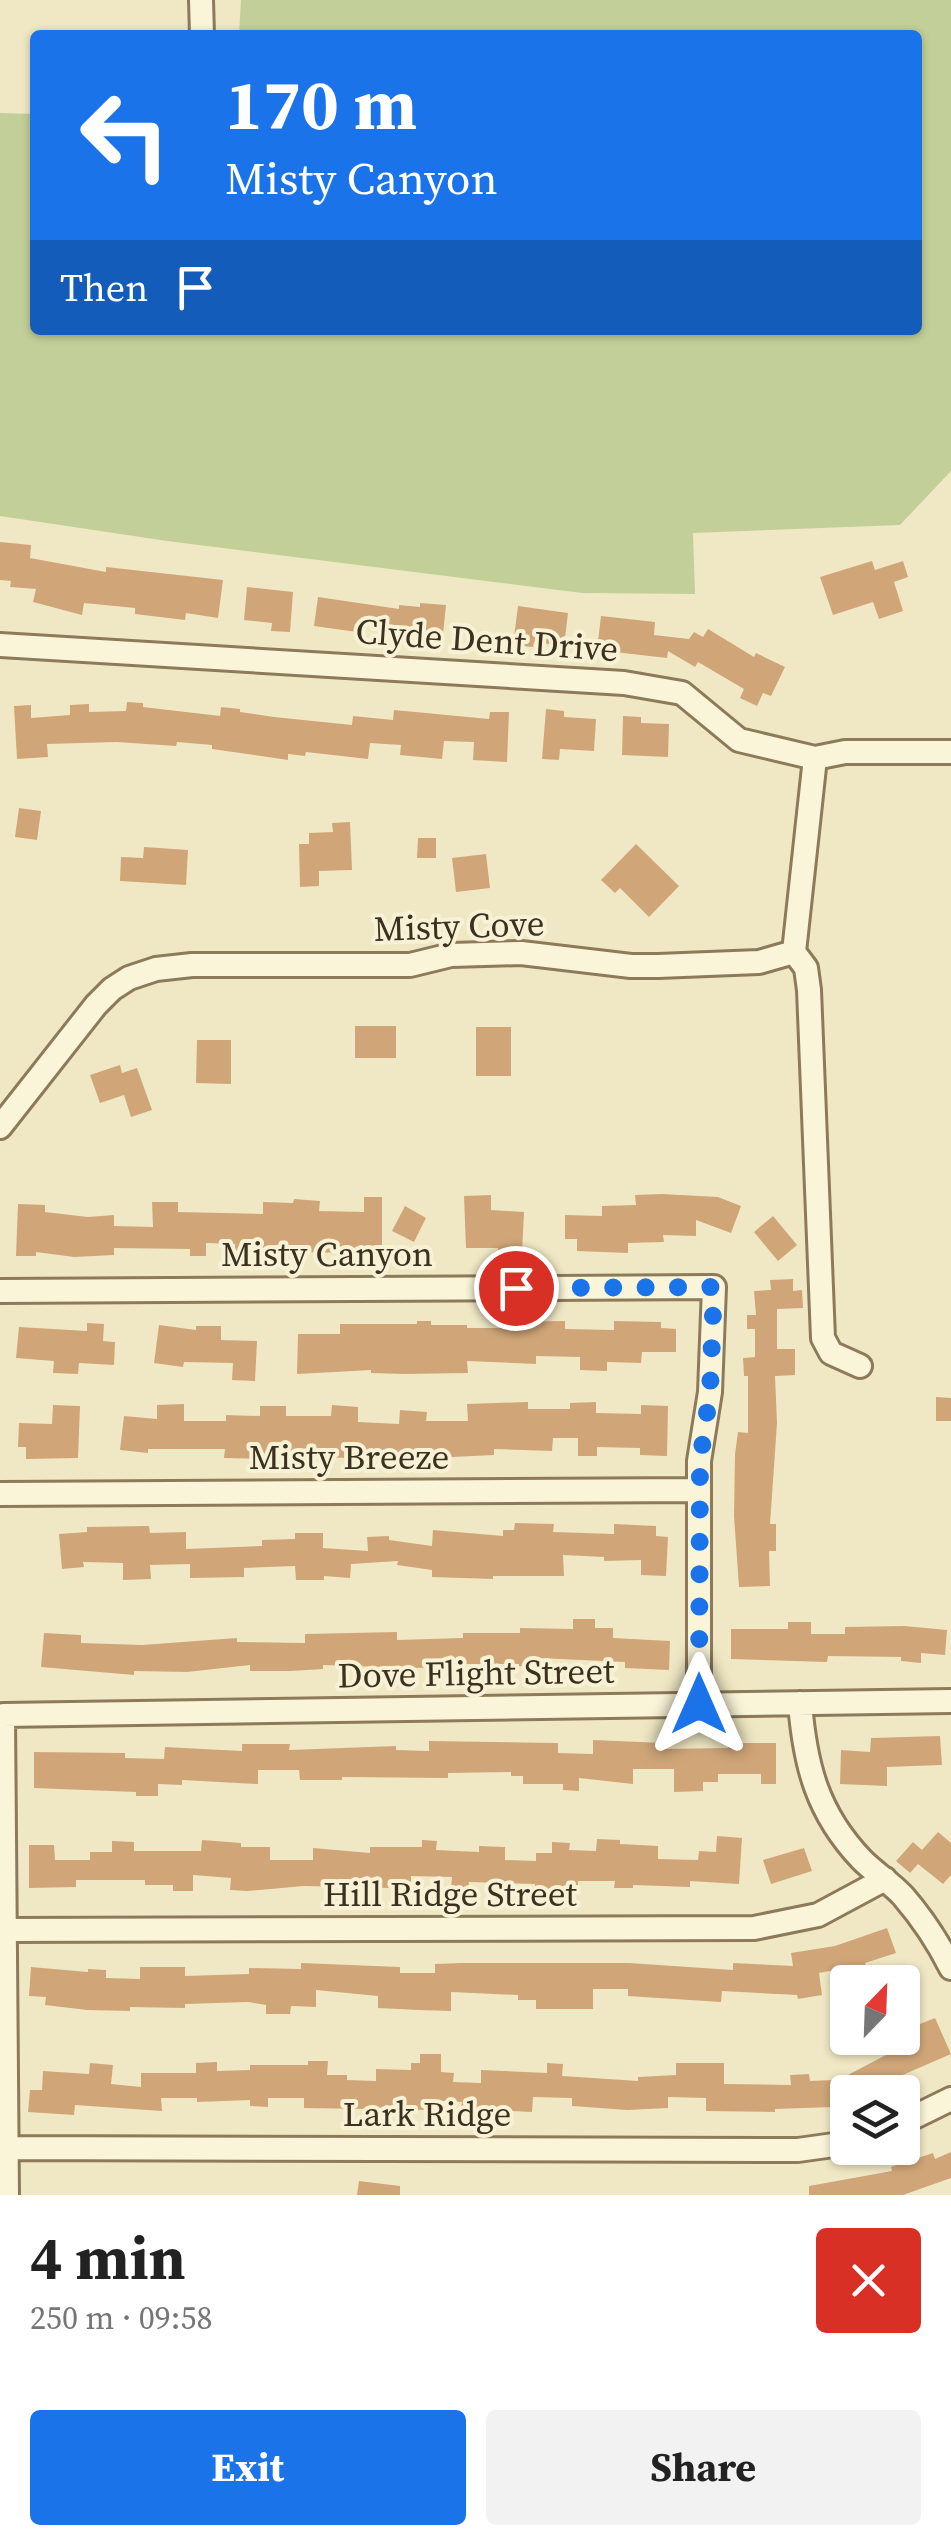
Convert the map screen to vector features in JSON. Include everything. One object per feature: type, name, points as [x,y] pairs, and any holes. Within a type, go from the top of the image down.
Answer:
[{"type":"street","points":[[202,0],[202,30]]},
{"type":"street","name":"Clyde Dent Drive","points":[[0,645],[624,683],[682,694],[739,740],[815,758],[846,752],[951,752]]},
{"type":"street","points":[[815,758],[794,952],[806,968],[809,990],[823,1338],[831,1353],[860,1366]]},
{"type":"street","name":"Misty Cove","points":[[0,1128],[112,988],[156,969],[192,965],[410,965],[451,956],[521,953],[658,966],[760,962],[794,952]]},
{"type":"street","name":"Misty Canyon","points":[[0,1290],[714,1287],[710,1392],[698,1490]]},
{"type":"street","points":[[698,1490],[699,1704]]},
{"type":"street","name":"Misty Breeze","points":[[0,1494],[698,1490]]},
{"type":"street","name":"Dove Flight Street","points":[[4,1930],[3,1715],[951,1701]]},
{"type":"street","points":[[800,1703],[805,1757],[822,1802],[848,1844],[922,1920],[951,1968]]},
{"type":"street","name":"Hill Ridge Street","points":[[4,1930],[754,1928],[818,1914],[884,1879]]},
{"type":"street","points":[[4,1930],[6,2195]]},
{"type":"street","points":[[920,2114],[951,2099]]},
{"type":"street","name":"Lark Ridge","points":[[6,2148],[798,2150],[830,2146]]},
{"type":"green space","points":[[241,0],[951,0],[951,471],[900,525],[693,533],[695,594],[582,593],[0,516],[0,113],[30,114],[30,335],[922,335],[922,30],[239,30]]},
{"type":"building","points":[[0,542],[31,545],[30,558],[106,572],[106,567],[223,580],[218,618],[186,613],[185,620],[135,614],[135,608],[84,603],[82,615],[33,602],[36,589],[10,587],[11,581],[0,580]]},
{"type":"building","points":[[872,561],[875,570],[903,561],[908,577],[894,582],[903,611],[879,619],[873,602],[833,615],[820,577]]},
{"type":"building","points":[[247,587],[293,592],[290,632],[271,631],[272,623],[244,620]]},
{"type":"building","points":[[318,597],[399,609],[399,605],[420,607],[420,603],[446,605],[442,644],[425,642],[425,637],[397,634],[397,627],[358,622],[357,632],[314,626]]},
{"type":"building","points":[[518,606],[568,613],[564,646],[534,642],[533,647],[513,645]]},
{"type":"building","points":[[601,616],[655,622],[654,635],[689,639],[694,632],[703,637],[708,629],[754,657],[756,653],[785,667],[771,696],[763,693],[757,706],[740,698],[744,689],[698,662],[695,667],[668,651],[667,658],[597,650]]},
{"type":"building","points":[[127,702],[220,716],[221,707],[352,725],[353,716],[393,720],[394,710],[489,719],[490,712],[509,712],[507,762],[473,760],[474,742],[444,741],[442,759],[400,755],[401,745],[370,743],[368,759],[306,752],[305,756],[288,754],[288,760],[212,749],[212,745],[117,742],[47,744],[48,757],[17,759],[14,706],[31,705],[31,718],[70,715],[70,705],[89,704],[89,712],[126,711]]},
{"type":"building","points":[[546,709],[564,711],[564,717],[596,719],[594,751],[560,749],[559,760],[542,759]]},
{"type":"building","points":[[623,716],[641,717],[641,723],[669,724],[668,757],[622,755]]},
{"type":"building","points":[[19,808],[41,811],[37,840],[15,837]]},
{"type":"building","points":[[350,822],[352,870],[319,871],[319,886],[300,887],[299,844],[309,844],[309,833],[333,832],[332,823]]},
{"type":"building","points":[[418,838],[436,838],[436,858],[417,858]]},
{"type":"building","points":[[636,844],[679,886],[649,917],[620,888],[615,893],[601,880]]},
{"type":"building","points":[[144,847],[188,850],[186,885],[120,881],[121,857],[143,858]]},
{"type":"building","points":[[486,854],[490,888],[456,892],[452,858]]},
{"type":"building","points":[[355,1026],[396,1026],[396,1058],[355,1058]]},
{"type":"building","points":[[476,1027],[511,1027],[511,1076],[476,1076]]},
{"type":"building","points":[[197,1040],[231,1040],[231,1084],[196,1083]]},
{"type":"building","points":[[120,1065],[122,1073],[137,1068],[152,1110],[131,1117],[124,1095],[100,1103],[90,1075]]},
{"type":"building","points":[[491,1195],[491,1210],[524,1212],[522,1253],[466,1248],[464,1196]]},
{"type":"building","points":[[635,1195],[718,1197],[741,1206],[731,1233],[696,1220],[696,1236],[663,1235],[664,1242],[628,1243],[628,1253],[577,1251],[577,1239],[565,1239],[565,1215],[602,1216],[602,1206],[636,1205]]},
{"type":"building","points":[[364,1197],[382,1197],[382,1250],[318,1253],[309,1252],[309,1247],[275,1245],[275,1254],[235,1254],[235,1244],[206,1243],[206,1256],[190,1256],[190,1249],[114,1248],[114,1255],[74,1257],[36,1252],[36,1256],[16,1256],[18,1204],[45,1205],[45,1212],[88,1217],[114,1215],[114,1226],[153,1227],[152,1202],[178,1202],[178,1212],[263,1214],[263,1202],[293,1203],[294,1199],[320,1201],[319,1211],[364,1212]]},
{"type":"building","points":[[405,1206],[426,1218],[414,1242],[392,1231]]},
{"type":"building","points":[[773,1216],[797,1245],[778,1261],[754,1232]]},
{"type":"building","points":[[793,1279],[793,1291],[802,1290],[803,1308],[777,1309],[777,1349],[795,1349],[795,1375],[775,1376],[777,1423],[770,1524],[776,1524],[776,1551],[769,1551],[770,1586],[739,1587],[735,1454],[738,1432],[748,1433],[748,1376],[744,1376],[743,1358],[755,1357],[755,1329],[747,1329],[747,1315],[756,1315],[754,1291],[771,1290],[770,1280]]},
{"type":"building","points":[[417,1321],[467,1328],[510,1328],[510,1322],[565,1321],[565,1329],[614,1330],[614,1321],[661,1322],[661,1328],[676,1329],[676,1352],[642,1352],[641,1363],[607,1362],[607,1371],[580,1370],[580,1357],[536,1356],[536,1364],[467,1361],[468,1373],[371,1370],[297,1374],[298,1334],[340,1334],[340,1324]]},
{"type":"building","points":[[87,1323],[104,1324],[103,1341],[115,1342],[114,1365],[79,1363],[78,1374],[53,1373],[54,1361],[16,1358],[19,1327],[87,1331]]},
{"type":"building","points":[[159,1325],[196,1330],[196,1326],[221,1326],[221,1340],[257,1341],[255,1381],[232,1380],[233,1363],[184,1362],[183,1367],[154,1363]]},
{"type":"building","points":[[936,1397],[951,1398],[951,1421],[936,1421]]},
{"type":"building","points":[[528,1402],[528,1409],[570,1409],[570,1403],[596,1402],[596,1413],[641,1414],[641,1405],[668,1406],[667,1456],[640,1455],[640,1448],[597,1447],[597,1456],[578,1456],[578,1438],[553,1438],[552,1451],[494,1449],[494,1455],[453,1457],[347,1449],[346,1458],[263,1459],[224,1458],[225,1449],[148,1449],[148,1453],[120,1450],[124,1416],[157,1419],[157,1405],[184,1404],[184,1421],[226,1421],[226,1415],[260,1416],[260,1406],[286,1406],[286,1416],[331,1416],[332,1405],[358,1407],[358,1422],[399,1424],[400,1410],[427,1412],[426,1421],[468,1421],[467,1404]]},
{"type":"building","points":[[53,1405],[80,1406],[78,1458],[26,1459],[26,1447],[18,1447],[19,1423],[52,1424]]},
{"type":"building","points":[[515,1523],[554,1524],[553,1532],[614,1534],[614,1524],[656,1526],[656,1536],[668,1537],[666,1576],[641,1575],[641,1560],[604,1561],[604,1557],[563,1555],[564,1576],[432,1577],[432,1570],[397,1565],[398,1561],[351,1564],[350,1578],[324,1576],[324,1580],[296,1580],[295,1566],[244,1568],[244,1577],[190,1578],[190,1564],[150,1565],[151,1579],[123,1580],[123,1563],[83,1562],[84,1567],[62,1569],[59,1534],[87,1532],[87,1527],[149,1526],[150,1533],[186,1532],[186,1549],[262,1546],[262,1540],[295,1539],[295,1533],[323,1533],[323,1548],[368,1551],[367,1537],[389,1536],[389,1540],[432,1546],[433,1530],[503,1536],[503,1530],[514,1530]]},
{"type":"building","points":[[573,1619],[595,1619],[595,1628],[613,1628],[613,1638],[670,1641],[669,1670],[625,1668],[625,1662],[538,1658],[538,1667],[323,1665],[323,1669],[250,1671],[250,1665],[187,1672],[134,1671],[134,1675],[41,1667],[44,1633],[81,1635],[81,1643],[142,1645],[237,1638],[237,1642],[305,1643],[305,1634],[397,1632],[397,1640],[463,1638],[463,1633],[520,1633],[520,1628],[573,1629]]},
{"type":"building","points":[[788,1622],[811,1622],[811,1634],[845,1634],[845,1627],[947,1630],[945,1655],[921,1653],[921,1663],[901,1661],[901,1657],[828,1656],[827,1662],[731,1659],[731,1629],[788,1629]]},
{"type":"building","points":[[940,1736],[942,1765],[887,1767],[887,1786],[840,1784],[841,1750],[870,1752],[871,1738]]},
{"type":"building","points":[[593,1740],[664,1743],[664,1749],[776,1743],[776,1784],[761,1784],[761,1774],[718,1774],[718,1782],[703,1782],[703,1791],[674,1792],[674,1769],[633,1769],[633,1784],[579,1778],[579,1791],[563,1790],[563,1784],[523,1784],[523,1776],[511,1776],[511,1772],[448,1773],[448,1778],[300,1780],[299,1770],[258,1770],[258,1784],[182,1780],[182,1785],[158,1784],[158,1796],[34,1788],[34,1752],[125,1753],[125,1758],[164,1759],[165,1747],[242,1751],[242,1744],[290,1744],[289,1750],[396,1746],[396,1750],[429,1751],[429,1741],[558,1743],[558,1753],[593,1754]]},
{"type":"building","points":[[938,1832],[951,1843],[951,1875],[943,1884],[918,1864],[910,1873],[896,1861],[913,1842],[922,1850]]},
{"type":"building","points":[[717,1836],[742,1838],[739,1884],[690,1881],[690,1887],[614,1888],[615,1881],[578,1881],[578,1889],[556,1889],[535,1888],[535,1884],[469,1882],[468,1890],[451,1889],[452,1877],[411,1876],[411,1883],[390,1883],[390,1888],[304,1886],[247,1891],[230,1890],[231,1878],[193,1875],[193,1891],[173,1891],[173,1885],[145,1885],[145,1880],[76,1880],[76,1887],[29,1888],[29,1845],[54,1845],[55,1860],[90,1860],[90,1852],[112,1852],[112,1841],[134,1842],[134,1851],[201,1851],[202,1840],[270,1847],[270,1860],[313,1860],[313,1848],[370,1853],[370,1847],[422,1847],[422,1840],[437,1841],[436,1850],[479,1852],[479,1846],[505,1847],[505,1860],[536,1861],[536,1853],[552,1853],[552,1842],[570,1843],[569,1850],[596,1851],[597,1839],[658,1846],[658,1859],[698,1860],[699,1851],[716,1852]]},
{"type":"building","points":[[804,1848],[812,1871],[771,1884],[763,1860]]},
{"type":"building","points":[[887,1928],[896,1953],[866,1965],[830,1965],[830,1971],[819,1973],[822,1995],[798,1999],[797,1995],[722,1991],[721,2002],[628,1996],[628,1989],[593,1989],[593,2009],[536,2009],[536,2000],[518,2000],[518,1995],[451,1992],[451,2011],[378,2008],[378,1996],[316,1990],[316,2007],[291,2006],[290,2014],[266,2014],[266,2005],[248,2002],[185,2004],[185,2008],[130,2007],[130,2011],[87,2010],[45,2005],[46,1997],[29,1996],[31,1967],[106,1970],[106,1978],[140,1979],[140,1967],[185,1967],[185,1976],[249,1974],[249,1968],[301,1969],[301,1963],[400,1967],[400,1973],[435,1973],[435,1964],[461,1963],[629,1963],[733,1970],[733,1963],[793,1966],[791,1953],[835,1946]]},
{"type":"building","points":[[935,2018],[951,2054],[903,2075],[848,2075],[886,2055],[920,2055],[920,2024]]},
{"type":"building","points":[[420,2054],[441,2054],[441,2072],[454,2073],[453,2082],[481,2083],[481,2070],[547,2073],[547,2063],[563,2064],[562,2076],[638,2081],[638,2077],[676,2075],[676,2063],[724,2063],[724,2084],[791,2085],[790,2075],[809,2074],[810,2081],[830,2080],[830,2107],[775,2112],[706,2111],[706,2098],[668,2097],[668,2108],[627,2110],[572,2106],[572,2098],[533,2097],[532,2112],[461,2108],[462,2102],[429,2100],[428,2110],[304,2108],[304,2098],[268,2098],[268,2107],[250,2106],[250,2100],[197,2102],[197,2098],[161,2098],[162,2111],[75,2105],[74,2115],[28,2112],[30,2090],[42,2090],[43,2071],[89,2074],[90,2063],[113,2065],[111,2084],[141,2087],[141,2073],[196,2073],[196,2063],[217,2062],[217,2071],[250,2070],[250,2065],[328,2061],[327,2075],[376,2081],[376,2069],[411,2070],[411,2063],[420,2063]]},
{"type":"building","points":[[951,2152],[951,2178],[903,2195],[809,2195],[809,2186],[892,2171],[891,2167],[897,2165],[920,2165],[920,2157],[933,2153],[935,2159]]},
{"type":"building","points":[[359,2181],[400,2186],[400,2195],[357,2195]]},
{"type":"route","points":[[516,1288],[714,1287],[710,1392],[698,1490],[699,1704]]}]
